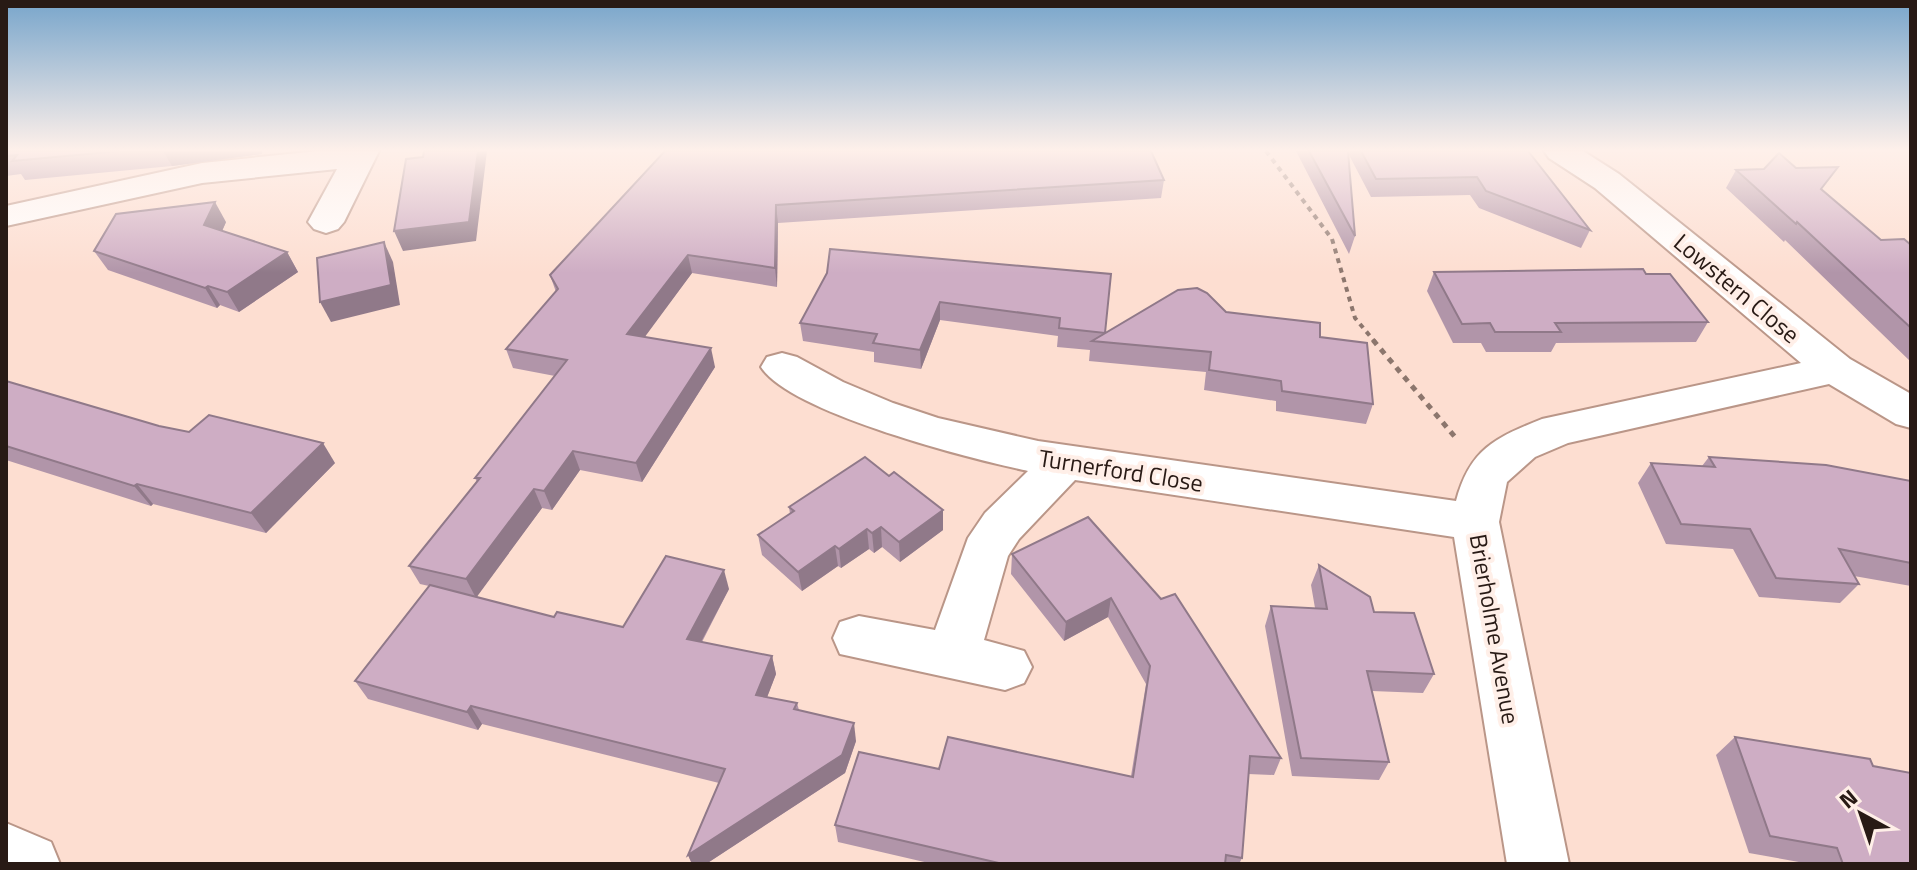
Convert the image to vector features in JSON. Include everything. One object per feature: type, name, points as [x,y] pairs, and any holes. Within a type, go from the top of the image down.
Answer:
[{"type":"main road","points":[[6,216],[117,192]]},
{"type":"main road","points":[[326,222],[342,192]]},
{"type":"main road","name":"Lowstern Close","points":[[1620,192],[1835,369],[1911,413]]},
{"type":"main road","name":"Turnerford Close","points":[[782,367],[822,392],[938,432],[1063,464],[1475,522]]},
{"type":"main road","points":[[1486,475],[1519,446],[1557,430],[1835,369]]},
{"type":"main road","points":[[953,656],[985,552],[1002,526],[1063,464]]},
{"type":"main road","name":"Brierholme Avenue","points":[[1486,475],[1475,522],[1538,864]]},
{"type":"main road","points":[[859,638],[1005,667]]},
{"type":"main road","points":[[6,853],[29,864]]},
{"type":"path","points":[[1296,192],[1332,239],[1355,318],[1486,475]]},
{"type":"building","points":[[401,192],[473,192],[469,222],[394,231]]},
{"type":"building","points":[[627,192],[984,192],[776,205],[775,268],[688,255],[627,334],[711,348],[636,463],[573,451],[544,491],[534,489],[466,579],[409,566],[480,478],[475,478],[567,360],[506,349],[558,289],[550,275]]},
{"type":"building","points":[[1331,192],[1351,192],[1355,236]]},
{"type":"building","points":[[1488,192],[1560,192],[1590,230]]},
{"type":"building","points":[[1760,192],[1824,192],[1881,240],[1904,239],[1911,245],[1911,328],[1797,222]]},
{"type":"building","points":[[215,202],[204,225],[287,252],[227,292],[208,286],[205,288],[94,251],[116,214]]},
{"type":"building","points":[[384,242],[391,285],[320,302],[317,258]]},
{"type":"building","points":[[830,249],[1111,274],[1105,333],[1059,328],[1060,318],[940,302],[920,350],[873,343],[877,334],[800,323],[827,273]]},
{"type":"building","points":[[1643,269],[1646,274],[1670,274],[1708,322],[1555,323],[1561,332],[1495,332],[1490,323],[1462,324],[1434,272]]},
{"type":"building","points":[[1197,288],[1207,293],[1226,312],[1320,323],[1320,337],[1367,343],[1373,404],[1282,391],[1281,381],[1209,370],[1211,352],[1092,341],[1178,290]]},
{"type":"building","points":[[6,381],[189,432],[209,415],[323,443],[251,513],[137,484],[134,486],[6,446]]},
{"type":"building","points":[[865,457],[889,476],[894,472],[943,510],[899,542],[881,527],[872,533],[867,529],[839,549],[835,546],[798,572],[758,535],[794,511],[789,507]]},
{"type":"building","points":[[1709,457],[1826,465],[1911,481],[1911,563],[1839,549],[1859,584],[1776,578],[1750,529],[1681,524],[1651,463],[1715,467]]},
{"type":"building","points":[[1088,517],[1161,599],[1175,594],[1281,758],[1250,756],[1242,858],[1226,855],[1225,864],[1003,864],[835,825],[859,752],[939,769],[948,737],[1133,777],[1150,666],[1111,598],[1066,622],[1012,554]]},
{"type":"building","points":[[666,556],[724,570],[687,639],[772,656],[756,695],[797,703],[794,709],[854,723],[842,755],[688,855],[725,769],[471,706],[467,712],[355,681],[430,585],[554,617],[557,612],[623,627]]},
{"type":"building","points":[[1319,565],[1370,597],[1374,612],[1414,613],[1434,674],[1367,671],[1389,762],[1301,758],[1271,606],[1327,609]]},
{"type":"building","points":[[1735,737],[1870,759],[1873,766],[1911,773],[1911,864],[1843,864],[1837,848],[1770,836]]}]
